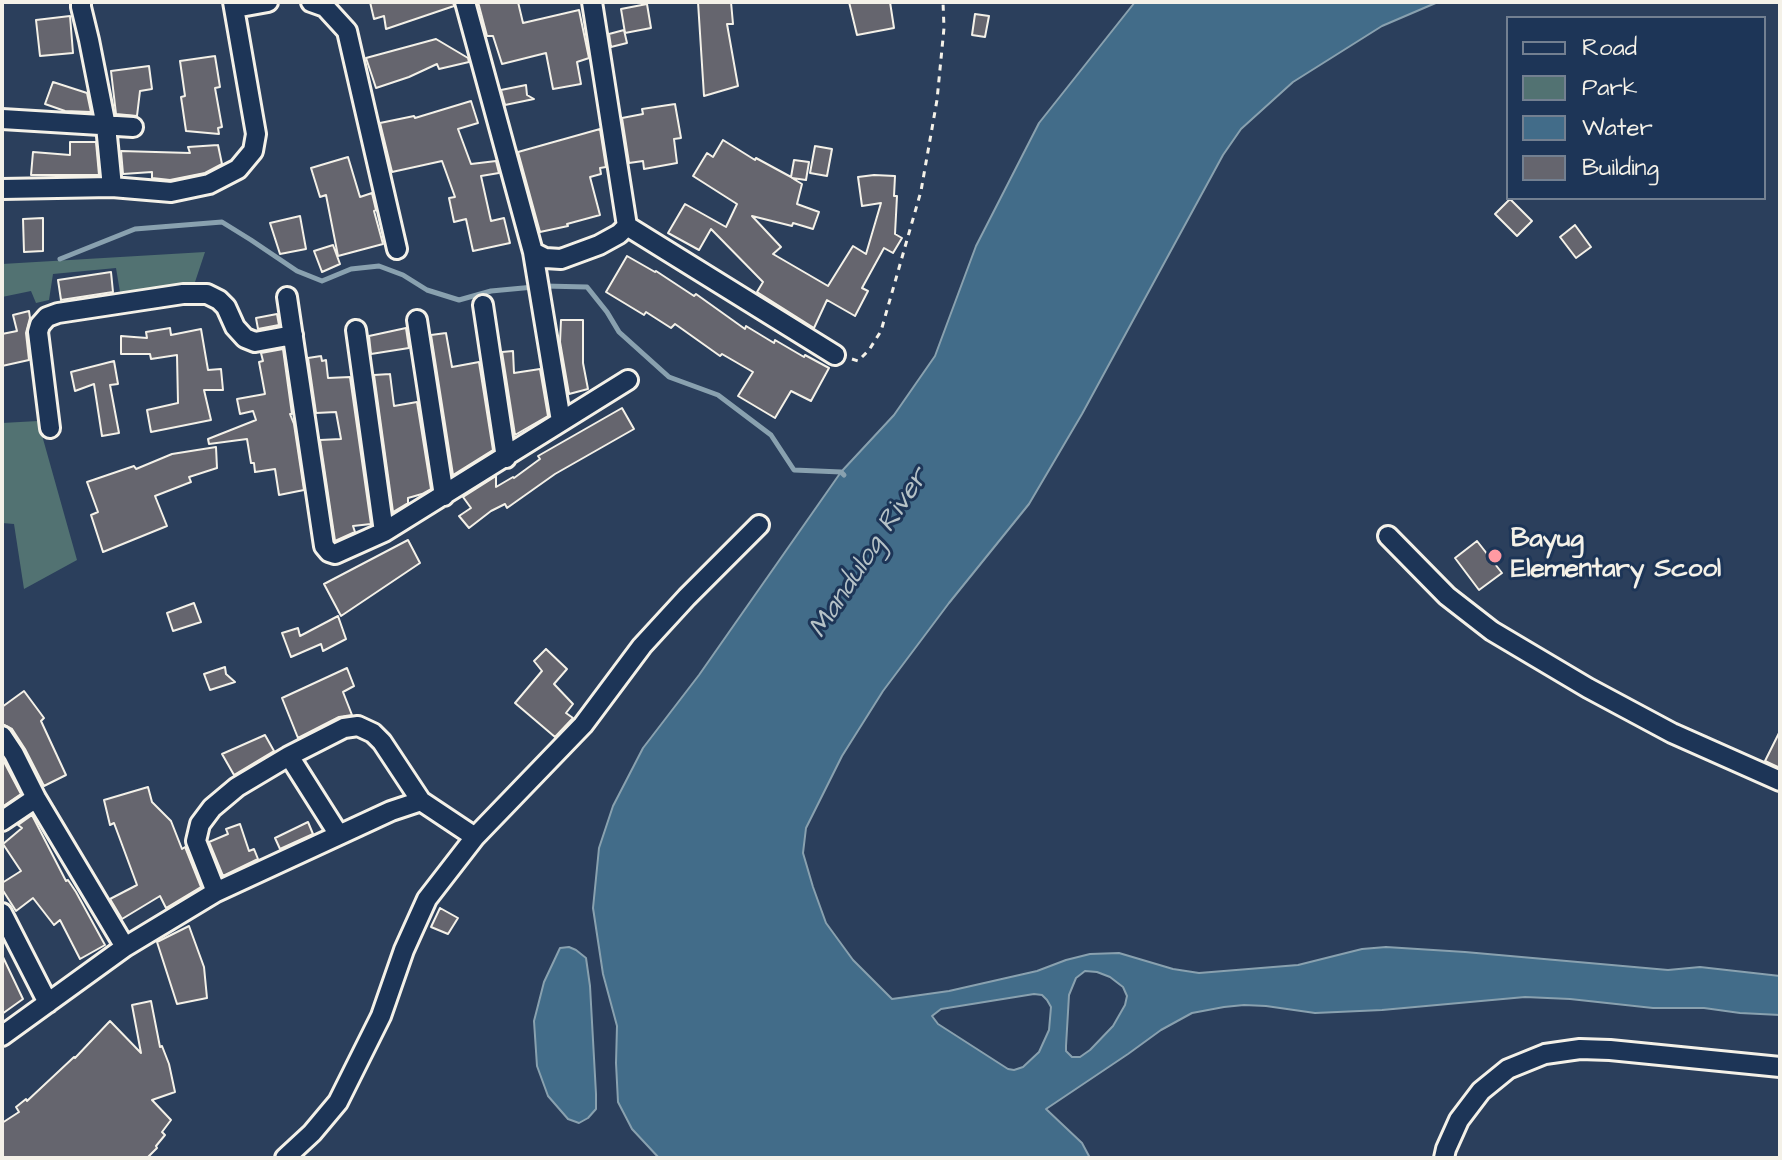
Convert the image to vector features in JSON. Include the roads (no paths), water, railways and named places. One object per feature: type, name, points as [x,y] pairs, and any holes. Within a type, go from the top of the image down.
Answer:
[{"type":"street","points":[[81,2],[106,126],[112,187]]},
{"type":"street","points":[[2,189],[112,187],[171,192],[209,184],[238,169],[253,151],[256,134],[234,5],[268,2]]},
{"type":"street","points":[[311,2],[325,7],[347,31],[397,249]]},
{"type":"street","points":[[465,2],[533,252],[561,421]]},
{"type":"street","points":[[592,2],[627,226],[835,355]]},
{"type":"street","points":[[2,119],[133,127]]},
{"type":"street","points":[[533,252],[545,258],[561,259],[609,240],[627,226]]},
{"type":"street","points":[[50,428],[38,332],[47,317],[183,294],[207,294],[226,307],[235,327],[245,338],[255,342],[293,335]]},
{"type":"street","points":[[287,297],[324,546],[335,554],[384,532],[628,380]]},
{"type":"street","points":[[483,305],[506,458]]},
{"type":"street","points":[[417,320],[444,496]]},
{"type":"street","points":[[356,330],[384,532]]},
{"type":"street","points":[[285,1158],[312,1133],[338,1102],[381,1016],[404,950],[427,899],[475,837],[583,725],[642,646],[759,525]]},
{"type":"street","points":[[1388,536],[1447,596],[1492,631],[1672,733],[1780,781]]},
{"type":"street","points":[[216,892],[196,841],[200,824],[212,808],[237,787],[344,728],[358,726],[373,733],[421,801],[475,837]]},
{"type":"street","points":[[2,736],[125,947]]},
{"type":"street","points":[[289,756],[339,835]]},
{"type":"street","points":[[2,819],[36,798]]},
{"type":"street","points":[[2,1036],[125,947],[216,892],[391,811],[421,801]]},
{"type":"street","points":[[2,913],[48,1003]]},
{"type":"street","points":[[1444,1158],[1459,1120],[1481,1091],[1508,1069],[1545,1054],[1580,1049],[1610,1050],[1780,1067]]},
{"type":"water","name":"Mandulog River","points":[[1135,2],[1438,2],[1382,26],[1293,82],[1241,129],[1223,155],[1082,414],[1029,504],[883,691],[842,756],[806,828],[803,853],[826,923],[853,960],[892,999],[949,991],[1037,971],[1090,954],[1119,953],[1173,969],[1199,973],[1298,965],[1362,949],[1386,947],[1668,970],[1700,967],[1780,976],[1780,1015],[1525,997],[1382,1010],[1315,1013],[1244,1005],[1192,1013],[1161,1030],[1046,1109],[1082,1143],[1090,1158],[659,1158],[632,1129],[618,1102],[617,1026],[603,974],[593,908],[599,848],[613,806],[643,748],[699,675],[841,472],[894,415],[935,356],[976,246],[1039,123]],"holes":[[[1085,971],[1110,977],[1123,987],[1127,996],[1113,1026],[1090,1050],[1080,1057],[1072,1057],[1066,1051],[1069,995],[1076,978]],[[1042,995],[1051,1007],[1049,1030],[1039,1052],[1023,1067],[1014,1070],[938,1024],[932,1016],[941,1009]]]},
{"type":"water","points":[[569,947],[586,958],[590,986],[596,1109],[579,1123],[568,1119],[548,1096],[537,1066],[534,1021],[544,982],[560,948]]},
{"type":"waterway","points":[[60,259],[135,229],[222,222],[297,271],[322,281],[351,269],[379,266],[403,275],[427,290],[459,300],[491,291],[534,287]]},
{"type":"waterway","points":[[544,286],[587,287],[619,332],[669,377],[718,395],[771,435],[794,470],[841,472],[844,475]]},
{"type":"place","name":"Bayug Elementary Scool","points":[[1495,556]]}]
